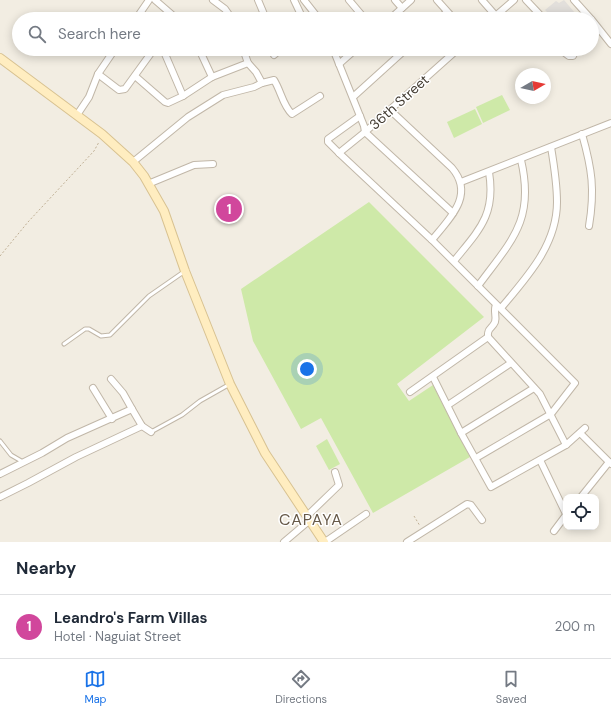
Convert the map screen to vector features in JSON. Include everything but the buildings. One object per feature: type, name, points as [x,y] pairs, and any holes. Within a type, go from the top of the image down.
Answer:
[{"type":"street","points":[[141,12],[149,0]]},
{"type":"street","points":[[155,0],[169,12]]},
{"type":"street","points":[[213,0],[227,12]]},
{"type":"street","points":[[258,0],[263,12]]},
{"type":"street","points":[[294,0],[299,12]]},
{"type":"street","points":[[304,0],[313,12]]},
{"type":"street","points":[[349,0],[359,12]]},
{"type":"street","points":[[395,0],[402,8]]},
{"type":"street","points":[[398,12],[411,0]]},
{"type":"street","points":[[437,0],[447,12]]},
{"type":"street","points":[[482,0],[490,12]]},
{"type":"street","points":[[500,12],[514,0]]},
{"type":"street","points":[[526,0],[537,12]]},
{"type":"street","points":[[574,0],[585,12]]},
{"type":"street","points":[[599,33],[611,44]]},
{"type":"street","points":[[77,115],[90,97],[98,74],[111,56]]},
{"type":"street","points":[[98,74],[119,90],[125,89],[149,56]]},
{"type":"street","points":[[166,56],[183,96]]},
{"type":"street","points":[[202,56],[212,77]]},
{"type":"street","points":[[246,56],[248,63],[256,72],[262,83]]},
{"type":"street","points":[[336,56],[353,97],[365,132],[453,213]]},
{"type":"street","points":[[339,64],[346,56]]},
{"type":"street","points":[[353,97],[398,56]]},
{"type":"street","name":"36th Street","points":[[339,153],[365,132],[450,56]]},
{"type":"street","points":[[0,58],[102,134],[133,162],[148,184],[164,211],[185,271],[230,384],[265,452],[325,542],[366,514]]},
{"type":"street","points":[[135,76],[165,102],[170,102],[183,96],[212,77],[248,63]]},
{"type":"street","points":[[133,162],[188,117],[223,95],[274,80],[287,108],[292,114],[320,96]]},
{"type":"street","points":[[390,110],[452,168],[461,182],[461,196],[459,204],[432,240]]},
{"type":"street","points":[[360,116],[328,139],[328,142],[454,261],[576,383],[551,414],[476,458]]},
{"type":"street","points":[[461,182],[521,160],[611,123]]},
{"type":"street","points":[[582,134],[590,163],[592,178],[592,207],[589,226]]},
{"type":"street","points":[[551,147],[557,196],[554,227],[547,244],[528,277],[499,307],[494,309],[495,320],[488,332],[488,337],[540,394],[566,445]]},
{"type":"street","points":[[478,286],[508,246],[519,228],[525,206],[526,192],[521,160]]},
{"type":"street","points":[[148,184],[194,165],[213,164]]},
{"type":"street","points":[[454,261],[481,227],[488,214],[491,194],[489,172]]},
{"type":"street","points":[[410,392],[488,337]]},
{"type":"street","points":[[448,405],[512,363]]},
{"type":"street","points":[[433,377],[461,433],[492,487],[566,445],[582,430],[610,463],[584,494]]},
{"type":"street","points":[[112,379],[123,394],[142,426],[151,432]]},
{"type":"street","points":[[93,388],[112,419]]},
{"type":"street","points":[[461,433],[534,388]]},
{"type":"street","points":[[0,474],[67,438],[132,409]]},
{"type":"street","points":[[0,497],[76,457],[142,426]]},
{"type":"street","points":[[540,460],[563,509]]},
{"type":"street","points":[[284,542],[339,485],[335,472]]},
{"type":"street","points":[[411,541],[467,504],[471,505],[482,520]]},
{"type":"street","points":[[554,531],[563,519]]},
{"type":"lane","points":[[64,344],[85,329],[89,329],[101,336],[110,335],[149,296],[185,271]]},
{"type":"lane","points":[[151,432],[182,415],[200,401],[230,384]]},
{"type":"lane","points":[[0,441],[11,455],[23,462]]},
{"type":"path","points":[[0,256],[28,222],[94,151],[102,134]]},
{"type":"path","points":[[414,516],[424,532]]},
{"type":"green space","points":[[502,95],[510,110],[483,123],[476,107]]},
{"type":"green space","points":[[475,109],[482,124],[454,138],[447,122]]},
{"type":"green space","points":[[369,202],[484,317],[397,384],[409,401],[433,385],[470,457],[373,513],[321,418],[301,429],[253,341],[241,289]]},
{"type":"green space","points":[[327,439],[340,464],[329,470],[316,446]]},
{"type":"shaded area","points":[[564,0],[574,12],[547,12],[545,10],[556,1],[559,3]]},
{"type":"place","name":"Leandro's Farm Villas","points":[[229,209]]},
{"type":"district","name":"CAPAYA","points":[[311,519]]}]
